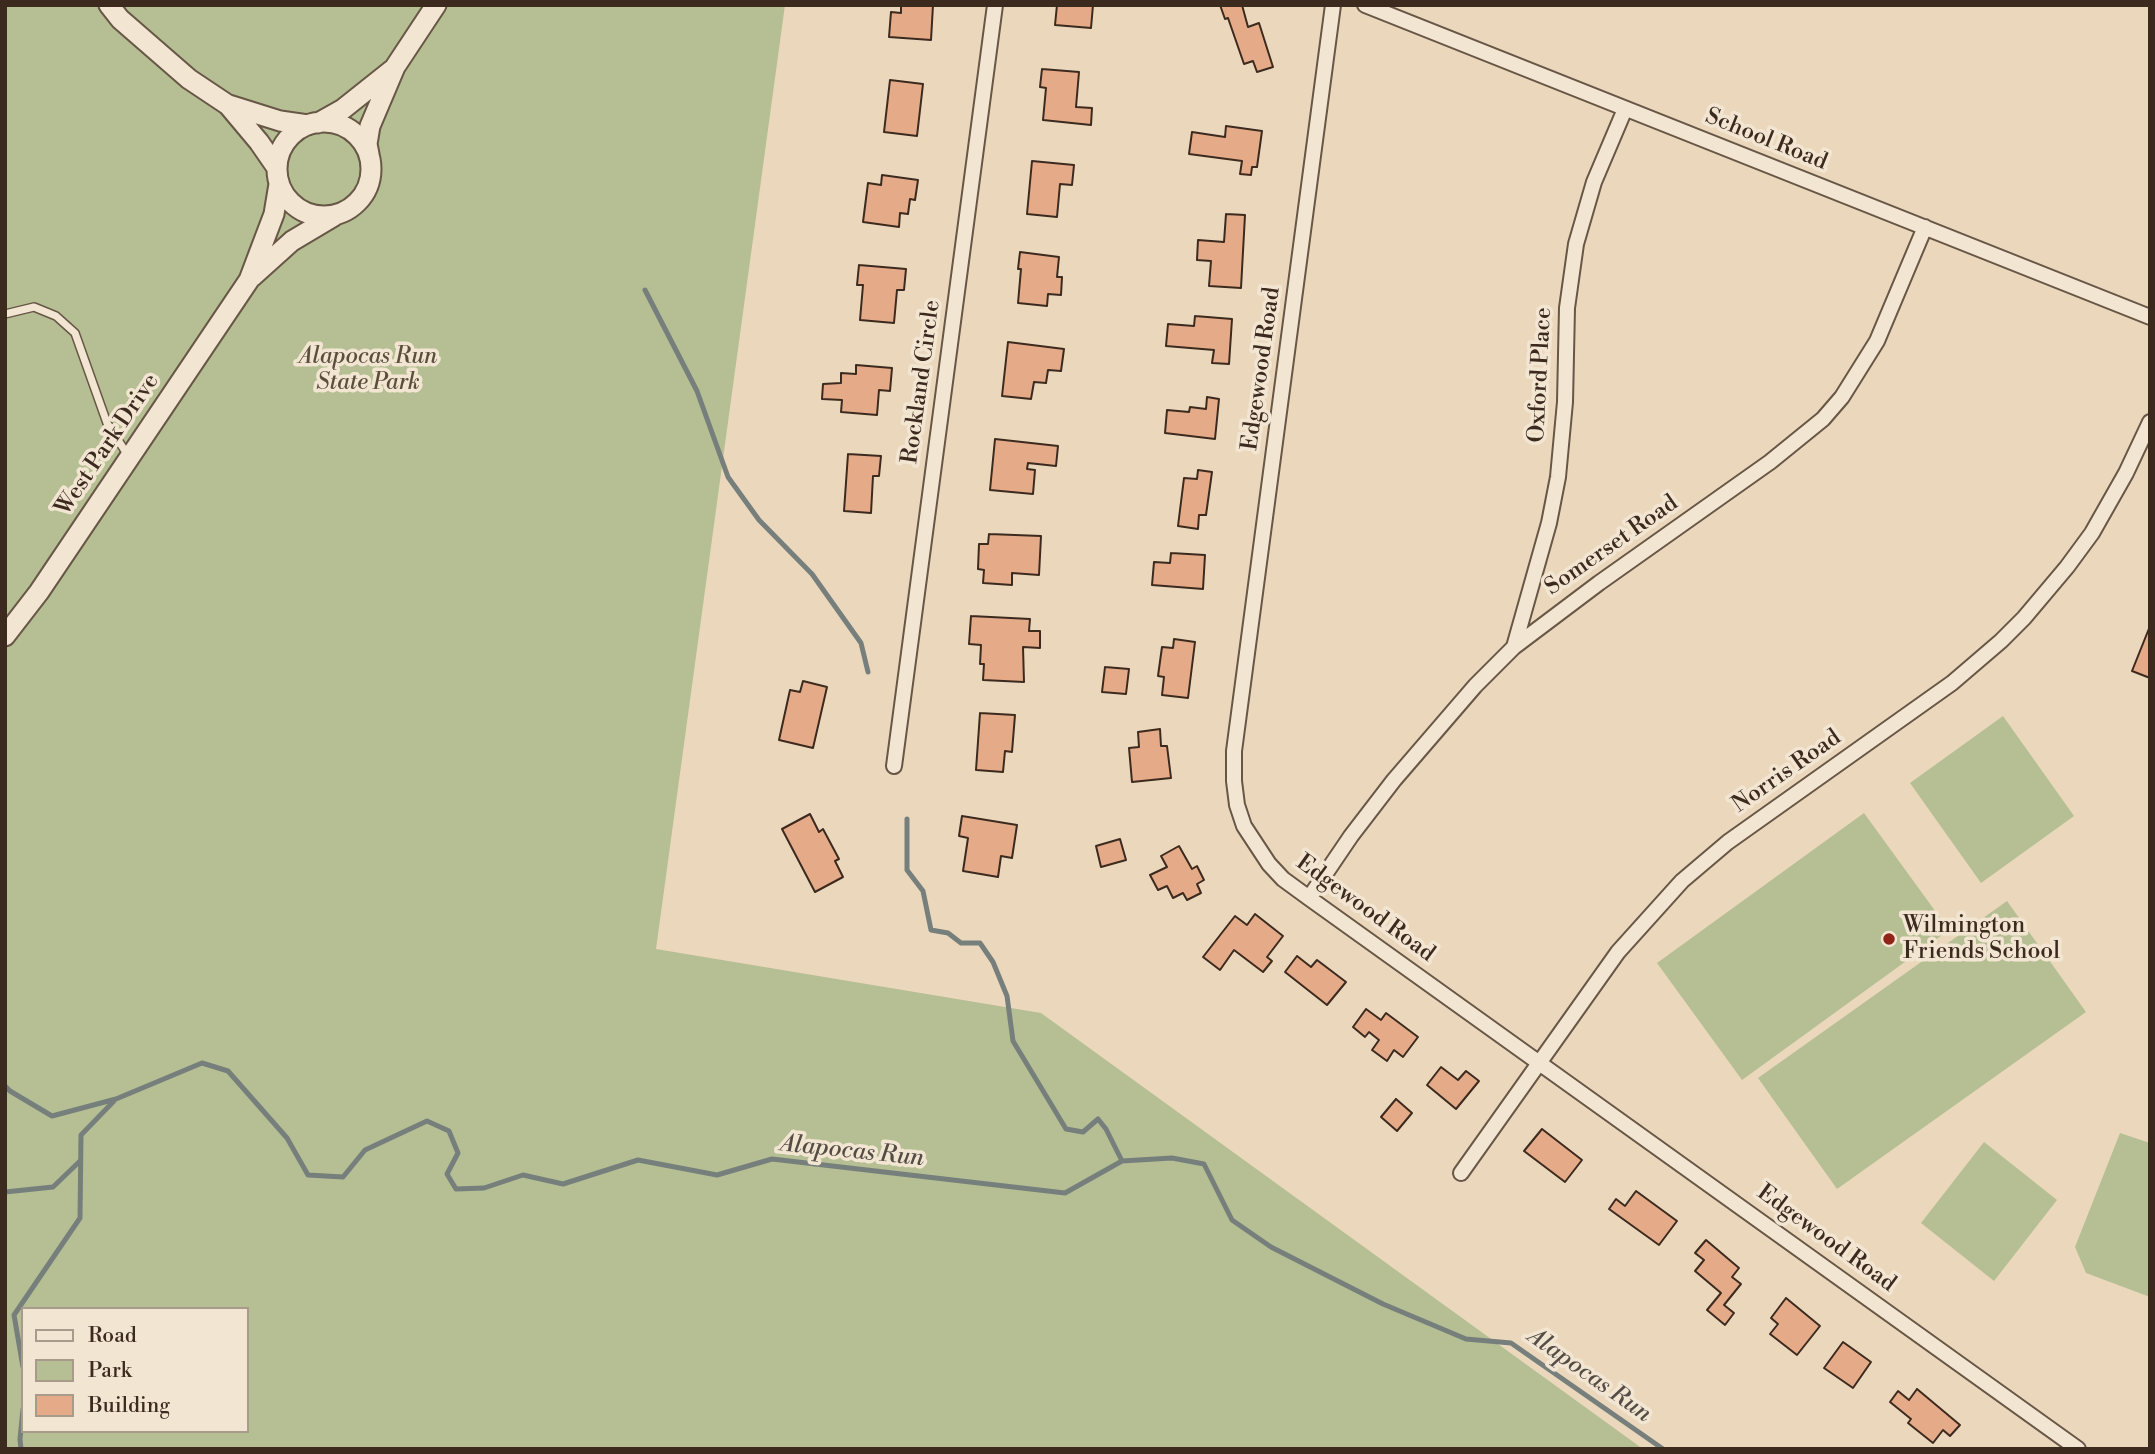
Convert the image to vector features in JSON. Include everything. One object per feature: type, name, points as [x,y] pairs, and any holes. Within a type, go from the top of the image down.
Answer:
[{"type":"street","points":[[109,5],[120,19],[189,79],[228,105],[259,142],[292,203],[304,212],[326,216],[341,213],[364,194],[370,177],[367,144],[370,126],[395,67],[436,5]]},
{"type":"street","name":"Rockland Circle","points":[[894,766],[995,5]]},
{"type":"street","name":"Edgewood Road","points":[[1333,5],[1234,751],[1235,793],[1244,826],[1269,864],[1283,879],[2078,1449]]},
{"type":"street","name":"School Road","points":[[1365,5],[2150,317]]},
{"type":"street","points":[[278,176],[280,152],[289,138],[343,109],[395,67]]},
{"type":"street","points":[[228,105],[280,121],[332,123],[350,131],[360,140],[369,159]]},
{"type":"street","name":"Oxford Place","points":[[1514,647],[1549,523],[1558,477],[1565,402],[1567,308],[1576,244],[1594,183],[1625,109]]},
{"type":"street","name":"West Park Drive","points":[[5,636],[39,592],[249,280],[274,214],[278,176]]},
{"type":"street","name":"West Park Drive","points":[[249,280],[292,241],[341,213]]},
{"type":"street","name":"Somerset Road","points":[[1309,898],[1394,780],[1475,686],[1514,647],[1770,462],[1823,419],[1855,378],[1877,341],[1926,227]]},
{"type":"street","name":"Norris Road","points":[[1461,1173],[1618,952],[1682,881],[1728,842],[1952,683],[2024,618],[2092,533],[2126,473],[2150,422]]},
{"type":"lane","points":[[5,314],[34,307],[56,316],[75,333],[107,423],[130,457]]},
{"type":"green space","name":"Alapocas Run State Park","points":[[5,5],[785,5],[656,949],[1041,1013],[1643,1449],[5,1449]]},
{"type":"green space","points":[[2003,716],[2074,816],[1981,883],[1910,783]]},
{"type":"green space","points":[[1864,813],[1949,930],[1742,1080],[1657,963]]},
{"type":"green space","points":[[2007,901],[2086,1012],[1837,1189],[1758,1078]]},
{"type":"green space","points":[[2120,1133],[2150,1143],[2150,1297],[2086,1273],[2075,1247]]},
{"type":"green space","points":[[1984,1142],[2057,1200],[1994,1281],[1921,1223]]},
{"type":"building","points":[[901,5],[933,5],[931,40],[889,37],[891,12],[901,13]]},
{"type":"building","points":[[1057,5],[1093,5],[1091,28],[1055,25]]},
{"type":"building","points":[[1220,5],[1242,5],[1248,27],[1259,23],[1273,67],[1257,72],[1253,61],[1244,64],[1228,18],[1225,19]]},
{"type":"building","points":[[1042,69],[1079,72],[1076,107],[1092,108],[1091,125],[1043,120],[1046,88],[1040,87]]},
{"type":"building","points":[[890,80],[923,84],[917,136],[884,132]]},
{"type":"building","points":[[1226,126],[1262,131],[1257,167],[1252,167],[1251,175],[1240,174],[1242,161],[1189,154],[1192,132],[1225,137]]},
{"type":"building","points":[[1032,161],[1074,165],[1072,185],[1060,184],[1057,217],[1027,214]]},
{"type":"building","points":[[882,175],[918,180],[915,200],[910,199],[908,214],[900,213],[899,227],[863,222],[868,183],[881,185]]},
{"type":"building","points":[[1226,214],[1245,215],[1241,288],[1209,286],[1211,261],[1197,260],[1198,240],[1224,242]]},
{"type":"building","points":[[1020,252],[1059,257],[1057,277],[1062,277],[1061,295],[1048,294],[1047,306],[1018,303]]},
{"type":"building","points":[[859,265],[906,269],[904,290],[897,290],[894,323],[860,320],[863,285],[857,285]]},
{"type":"building","points":[[1195,316],[1232,319],[1229,364],[1212,363],[1214,350],[1166,346],[1168,324],[1194,326]]},
{"type":"building","points":[[1008,342],[1064,349],[1061,371],[1048,370],[1046,383],[1034,382],[1031,399],[1002,396]]},
{"type":"building","points":[[856,365],[892,368],[890,391],[879,390],[877,415],[841,412],[842,400],[822,399],[823,384],[841,383],[841,373],[856,374]]},
{"type":"building","points":[[1207,397],[1219,399],[1215,439],[1165,433],[1167,410],[1189,412],[1190,407],[1206,409]]},
{"type":"building","points":[[995,439],[1058,446],[1056,466],[1028,463],[1027,469],[1035,470],[1033,494],[990,490]]},
{"type":"building","points":[[848,454],[881,456],[879,476],[873,476],[871,513],[844,511]]},
{"type":"building","points":[[1198,470],[1212,472],[1206,515],[1199,515],[1198,529],[1178,526],[1184,478],[1197,479]]},
{"type":"building","points":[[989,534],[1041,536],[1039,575],[1012,573],[1012,585],[983,583],[984,570],[978,569],[979,544],[988,544]]},
{"type":"building","points":[[1171,553],[1205,555],[1203,589],[1152,585],[1154,562],[1170,563]]},
{"type":"building","points":[[971,616],[1030,619],[1029,631],[1040,631],[1040,648],[1023,647],[1024,682],[983,680],[981,645],[969,644]]},
{"type":"building","points":[[2150,626],[2150,678],[2132,671]]},
{"type":"building","points":[[1174,639],[1195,642],[1188,698],[1162,695],[1164,677],[1158,676],[1162,647],[1173,648]]},
{"type":"building","points":[[1105,667],[1129,669],[1126,694],[1102,692]]},
{"type":"building","points":[[803,681],[827,687],[813,748],[779,740],[790,690],[800,692]]},
{"type":"building","points":[[980,713],[1015,715],[1012,752],[1005,751],[1003,772],[976,770]]},
{"type":"building","points":[[1160,729],[1161,746],[1167,746],[1171,778],[1132,782],[1129,748],[1139,747],[1138,732]]},
{"type":"building","points":[[810,814],[819,832],[823,829],[839,859],[835,861],[843,877],[815,892],[782,829]]},
{"type":"building","points":[[962,816],[1017,825],[1012,858],[1001,856],[998,877],[963,871],[968,838],[959,836]]},
{"type":"building","points":[[1120,839],[1126,860],[1101,867],[1096,846]]},
{"type":"building","points":[[1179,846],[1192,869],[1197,866],[1204,880],[1197,884],[1201,893],[1187,900],[1183,893],[1173,898],[1167,886],[1158,890],[1150,875],[1167,867],[1161,856]]},
{"type":"building","points":[[1255,914],[1283,936],[1267,957],[1272,961],[1263,972],[1234,950],[1220,970],[1203,957],[1235,916],[1247,925]]},
{"type":"building","points":[[1297,956],[1311,967],[1317,960],[1346,982],[1327,1005],[1285,972]]},
{"type":"building","points":[[1366,1009],[1381,1020],[1386,1013],[1418,1037],[1403,1057],[1394,1050],[1387,1061],[1372,1050],[1379,1040],[1369,1032],[1365,1037],[1353,1027]]},
{"type":"building","points":[[1441,1067],[1458,1080],[1466,1071],[1479,1081],[1456,1109],[1427,1085]]},
{"type":"building","points":[[1396,1099],[1412,1113],[1397,1131],[1381,1117]]},
{"type":"building","points":[[1542,1129],[1582,1160],[1565,1182],[1524,1151]]},
{"type":"building","points":[[1636,1191],[1677,1221],[1659,1245],[1609,1209],[1616,1199],[1625,1206]]},
{"type":"building","points":[[1706,1240],[1739,1268],[1732,1277],[1741,1284],[1724,1305],[1734,1313],[1725,1325],[1707,1310],[1721,1293],[1695,1271],[1704,1260],[1695,1253]]},
{"type":"building","points":[[1786,1298],[1820,1326],[1797,1355],[1770,1334],[1778,1324],[1771,1318]]},
{"type":"building","points":[[1843,1342],[1871,1362],[1853,1388],[1824,1368]]},
{"type":"building","points":[[1917,1389],[1960,1425],[1950,1436],[1943,1430],[1933,1443],[1908,1423],[1911,1419],[1890,1402],[1898,1391],[1909,1400]]},
{"type":"waterway","points":[[645,290],[697,391],[728,477],[759,520],[812,574],[861,643],[868,672]]},
{"type":"waterway","points":[[907,819],[907,870],[923,891],[931,930],[948,933],[961,943],[980,943],[993,962],[1007,996],[1013,1041],[1066,1129],[1083,1132],[1098,1119],[1122,1161]]},
{"type":"waterway","name":"Alapocas Run","points":[[5,1086],[52,1116],[116,1099],[202,1063],[228,1071],[287,1138],[308,1175],[343,1177],[365,1150],[427,1121],[449,1131],[458,1153],[447,1174],[456,1189],[484,1188],[523,1175],[563,1184],[638,1160],[717,1175],[772,1159],[1065,1193],[1122,1161],[1172,1158],[1204,1164],[1232,1220],[1271,1247],[1383,1304],[1466,1339],[1511,1343],[1663,1449]]},
{"type":"waterway","points":[[21,1355],[14,1315],[80,1218],[81,1135],[114,1101]]},
{"type":"waterway","points":[[5,1192],[53,1187],[80,1161]]},
{"type":"waterway","points":[[21,1429],[21,1449]]},
{"type":"place","name":"Wilmington Friends School","points":[[1889,939]]}]
